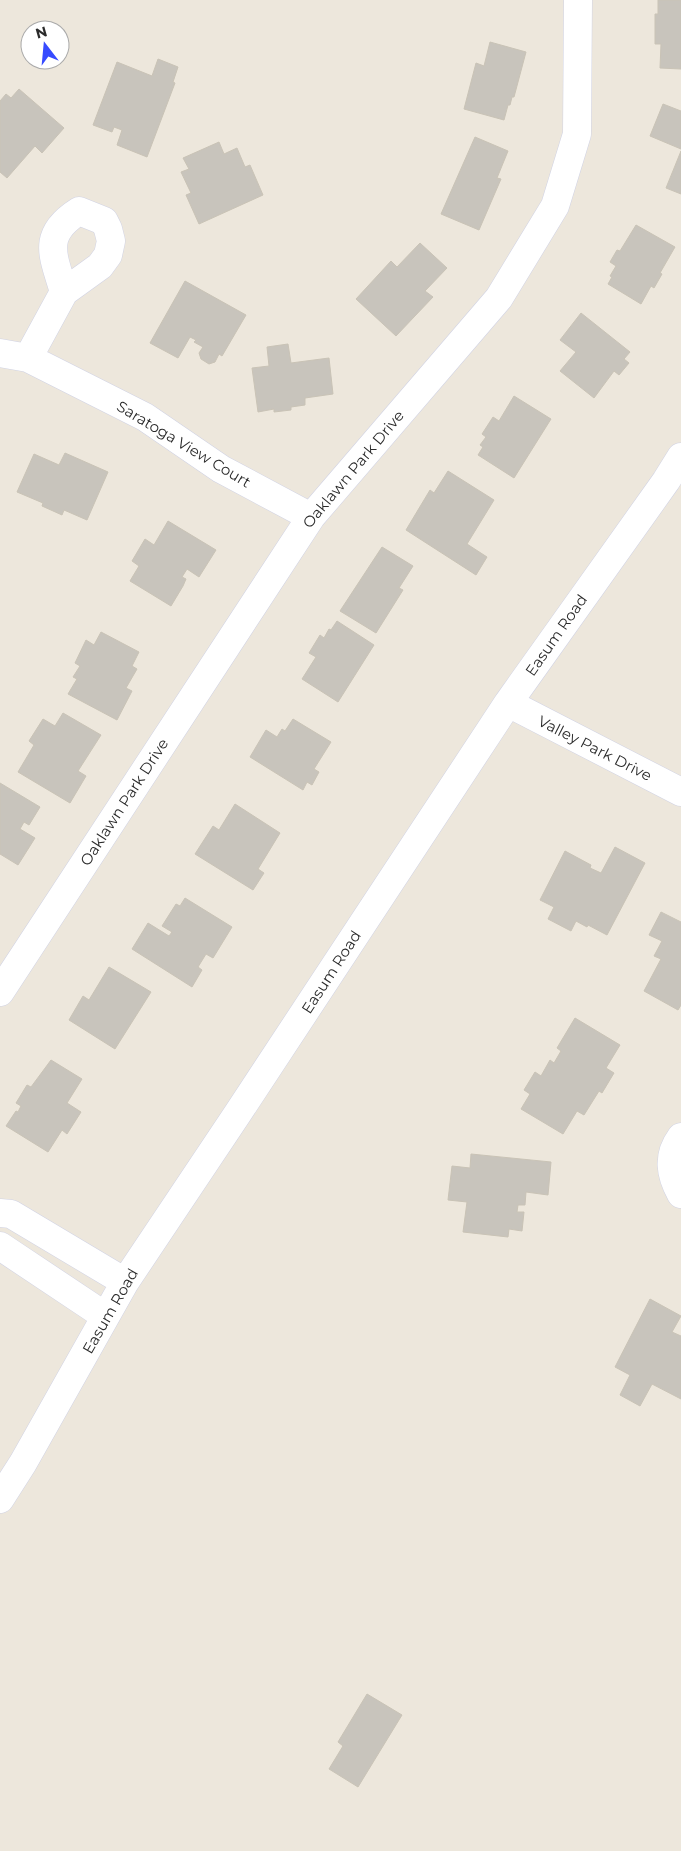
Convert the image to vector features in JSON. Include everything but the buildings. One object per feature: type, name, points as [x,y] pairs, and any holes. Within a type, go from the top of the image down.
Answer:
[{"type":"street","name":"Oaklawn Park Drive","points":[[0,992],[311,517],[499,298],[555,206],[577,134],[578,0]]},
{"type":"street","points":[[28,358],[64,292]]},
{"type":"street","name":"Saratoga View Court","points":[[0,353],[28,358],[145,417],[221,469],[311,517]]},
{"type":"street","name":"Easum Road","points":[[0,1499],[23,1463],[125,1282],[238,1114],[508,703],[666,481],[681,457]]},
{"type":"street","name":"Valley Park Drive","points":[[508,703],[681,792]]},
{"type":"street","points":[[681,1136],[671,1159],[672,1176],[681,1194]]},
{"type":"street","points":[[0,1212],[10,1214],[125,1282]]},
{"type":"street","points":[[0,1246],[105,1316]]}]
